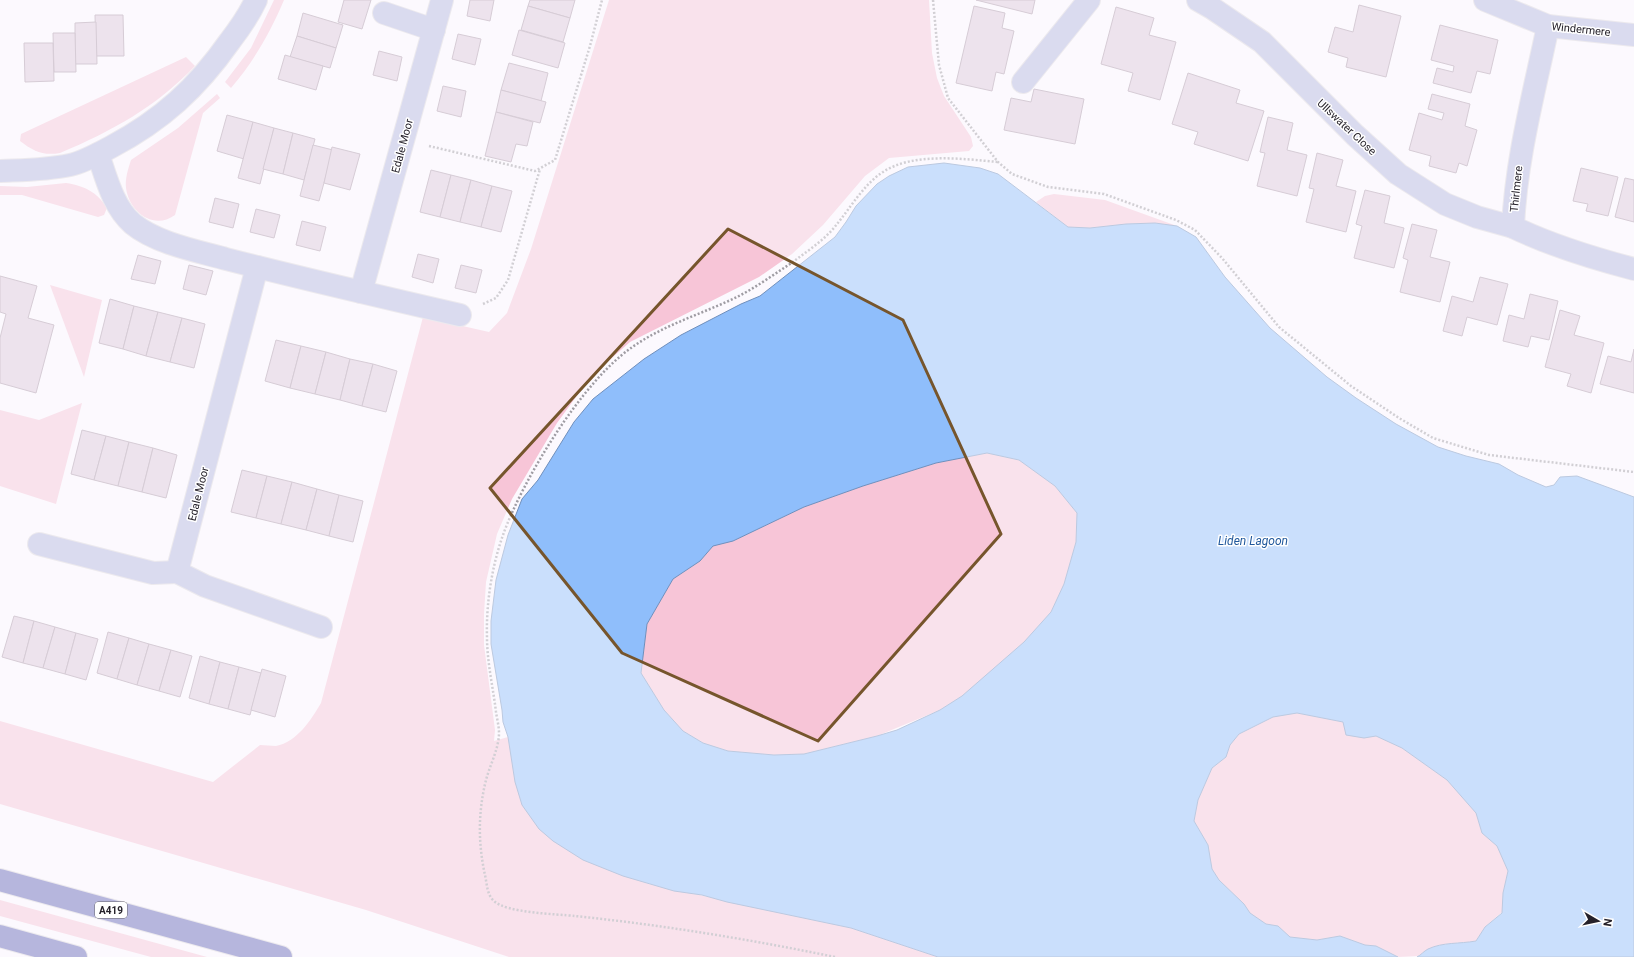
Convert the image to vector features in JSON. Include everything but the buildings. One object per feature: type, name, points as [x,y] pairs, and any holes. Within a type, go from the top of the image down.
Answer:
[{"type":"highway","name":"A419","points":[[0,880],[281,957]]},
{"type":"highway","points":[[0,936],[76,957]]},
{"type":"street","points":[[0,171],[33,170],[70,165],[98,154],[141,131],[185,95],[216,62],[238,31],[256,0]]},
{"type":"street","name":"Edale Moor","points":[[361,292],[442,0]]},
{"type":"street","points":[[1023,82],[1089,0]]},
{"type":"street","name":"Ullswater Close","points":[[1198,0],[1262,42],[1355,135],[1398,174],[1445,204],[1477,217],[1513,227]]},
{"type":"street","name":"Windermere","points":[[1485,0],[1548,26],[1634,34]]},
{"type":"street","points":[[384,13],[434,30]]},
{"type":"street","name":"Thirlmere","points":[[1548,26],[1521,149],[1515,191],[1513,227],[1550,244],[1634,269]]},
{"type":"street","points":[[98,154],[109,185],[121,210],[134,225],[151,234],[180,246],[257,267],[460,315]]},
{"type":"street","name":"Edale Moor","points":[[178,572],[257,267]]},
{"type":"street","points":[[39,544],[153,573],[178,572],[205,586],[321,627]]},
{"type":"path","points":[[403,140],[535,171],[555,160],[590,46],[602,0]]},
{"type":"path","points":[[933,0],[939,65],[948,98],[998,162],[1012,174],[1048,187],[1104,194],[1176,220],[1195,230],[1222,258],[1278,327],[1351,386],[1399,418],[1433,438],[1489,455],[1634,472]]},
{"type":"path","points":[[834,957],[718,934],[629,921],[527,911],[506,907],[496,903],[492,899],[489,893],[481,856],[479,835],[486,780],[499,735],[487,638],[488,607],[493,575],[502,536],[516,503],[562,425],[588,390],[630,348],[665,329],[740,296],[787,266],[835,227],[848,209],[882,172],[901,164],[922,160],[962,159],[998,162]]},
{"type":"path","points":[[460,315],[496,298],[508,280],[540,169]]},
{"type":"highlighted area","points":[[728,229],[903,320],[1001,534],[818,741],[622,653],[490,488]]},
{"type":"shaded area","points":[[274,0],[284,0],[261,46],[247,68],[231,88],[225,82],[251,48]]},
{"type":"shaded area","points":[[609,0],[929,0],[932,53],[937,78],[944,96],[971,137],[973,146],[969,151],[889,158],[865,176],[823,225],[792,254],[759,277],[630,342],[606,363],[581,390],[557,423],[512,499],[497,534],[486,582],[484,614],[484,645],[495,730],[494,741],[508,737],[512,754],[571,852],[583,860],[649,884],[851,928],[938,957],[509,957],[366,910],[0,804],[0,721],[213,782],[260,745],[276,746],[284,744],[297,735],[308,723],[321,703],[423,317],[489,332],[507,313],[531,249]]},
{"type":"shaded area","points":[[186,57],[195,66],[180,81],[149,106],[98,136],[60,153],[54,154],[38,152],[29,148],[20,141],[21,134]]},
{"type":"shaded area","points":[[217,94],[220,98],[203,113],[175,215],[158,221],[151,220],[143,216],[132,204],[126,188],[126,178],[131,160],[178,128]]},
{"type":"shaded area","points":[[66,183],[85,188],[95,194],[107,208],[104,215],[98,217],[22,195],[0,195],[0,186],[27,187]]},
{"type":"shaded area","points":[[1054,194],[1105,200],[1177,226],[1155,223],[1126,224],[1090,228],[1068,227],[1036,202],[1045,196]]},
{"type":"shaded area","points":[[50,285],[102,300],[84,377]]},
{"type":"shaded area","points":[[82,403],[56,504],[0,486],[0,410],[39,420]]},
{"type":"shaded area","points":[[987,453],[1019,460],[1055,486],[1077,513],[1076,542],[1064,584],[1051,612],[1024,642],[962,696],[940,710],[877,736],[804,754],[774,755],[728,751],[703,743],[683,731],[664,710],[641,673],[647,624],[673,579],[700,561],[713,546],[733,541],[804,507],[863,486],[936,463]]},
{"type":"shaded area","points":[[1297,713],[1343,722],[1364,738],[1376,736],[1402,748],[1447,780],[1476,813],[1482,833],[1497,846],[1508,871],[1503,893],[1502,912],[1485,927],[1476,941],[1439,945],[1425,951],[1419,956],[1398,957],[1376,946],[1365,945],[1340,936],[1317,940],[1290,937],[1278,926],[1266,924],[1250,913],[1244,904],[1219,880],[1212,869],[1208,845],[1194,821],[1198,800],[1212,768],[1226,757],[1230,745],[1239,734],[1273,717]]},
{"type":"shaded area","points":[[0,900],[207,957],[151,957],[0,916]]},
{"type":"water","name":"Liden Lagoon","points":[[944,163],[980,168],[998,174],[1068,227],[1090,228],[1126,224],[1155,223],[1177,226],[1196,237],[1225,277],[1270,328],[1327,377],[1396,424],[1438,447],[1499,464],[1518,475],[1546,487],[1554,485],[1560,477],[1577,476],[1634,497],[1634,957],[1417,957],[1427,950],[1445,944],[1476,941],[1485,927],[1502,913],[1503,893],[1508,871],[1497,846],[1482,833],[1476,813],[1447,780],[1402,748],[1376,736],[1364,738],[1346,735],[1343,722],[1297,713],[1273,717],[1239,734],[1230,745],[1226,757],[1212,768],[1198,800],[1194,821],[1208,845],[1212,869],[1219,880],[1244,904],[1250,913],[1266,924],[1278,926],[1290,937],[1317,940],[1340,936],[1365,945],[1376,946],[1398,957],[938,957],[851,928],[727,902],[702,895],[674,891],[623,876],[583,860],[553,841],[539,829],[522,805],[515,782],[508,737],[503,722],[491,644],[491,621],[496,580],[508,535],[522,499],[538,480],[574,422],[593,399],[644,359],[681,335],[741,304],[760,296],[835,237],[856,206],[877,184],[889,176],[908,167]],"holes":[[[987,453],[1019,460],[1055,486],[1077,513],[1076,542],[1064,584],[1051,612],[1024,642],[962,696],[940,710],[897,730],[804,754],[774,755],[728,751],[703,743],[683,731],[664,710],[641,673],[647,624],[673,579],[700,561],[713,546],[733,541],[804,507],[863,486],[936,463]]]}]
